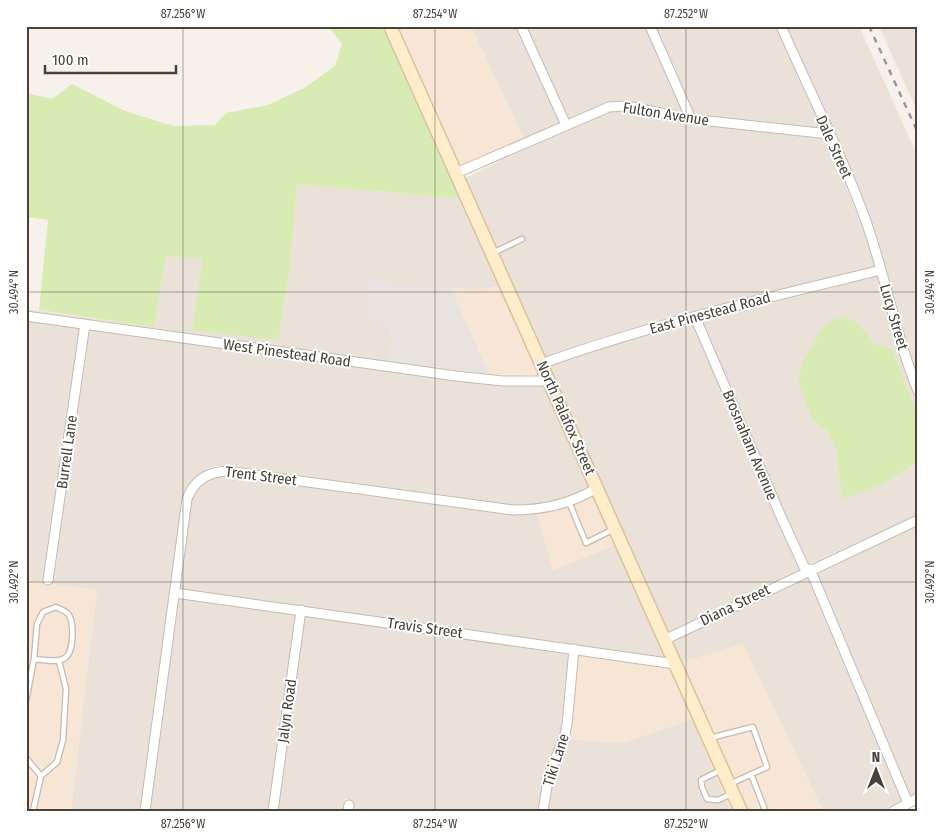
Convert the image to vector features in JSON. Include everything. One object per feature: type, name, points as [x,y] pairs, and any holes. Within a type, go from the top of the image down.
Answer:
[{"type":"main road","name":"North Palafox Street","points":[[390,26],[741,811]]},
{"type":"street","points":[[521,26],[566,126]]},
{"type":"street","points":[[650,26],[691,118]]},
{"type":"street","name":"Dale Street","points":[[780,26],[829,134],[866,223],[881,270]]},
{"type":"street","name":"Fulton Avenue","points":[[456,173],[609,107],[626,106],[691,118],[829,134]]},
{"type":"street","name":"East Pinestead Road","points":[[541,364],[597,344],[881,270]]},
{"type":"street","name":"Lucy Street","points":[[881,270],[898,338],[918,391]]},
{"type":"street","name":"West Pinestead Road","points":[[26,316],[456,376],[503,381],[549,380]]},
{"type":"street","name":"Brosnaham Avenue","points":[[695,317],[808,570],[908,803]]},
{"type":"street","name":"Burrell Lane","points":[[48,580],[85,324]]},
{"type":"street","name":"Trent Street","points":[[144,811],[189,493],[194,484],[202,478],[217,471],[227,471],[513,510],[542,509],[570,502],[597,488]]},
{"type":"street","name":"Diana Street","points":[[664,640],[808,570],[918,520]]},
{"type":"street","name":"Travis Street","points":[[175,593],[675,664]]},
{"type":"street","name":"Jalyn Road","points":[[272,811],[301,610]]},
{"type":"street","name":"Tiki Lane","points":[[543,811],[549,774],[564,738],[567,725],[574,649]]},
{"type":"street","points":[[894,811],[918,798]]},
{"type":"lane","points":[[492,254],[522,239]]},
{"type":"lane","points":[[570,502],[586,543],[615,528]]},
{"type":"lane","points":[[26,701],[34,659],[37,624],[44,612],[56,607],[68,613],[72,623],[71,649],[67,657],[59,661],[34,659]]},
{"type":"lane","points":[[33,811],[41,776],[57,762],[63,740],[66,689],[59,661]]},
{"type":"lane","points":[[709,739],[753,727],[767,767],[751,774],[718,800],[707,799],[701,780],[722,769]]},
{"type":"lane","points":[[26,758],[41,776]]},
{"type":"lane","points":[[751,774],[765,810],[763,811]]},
{"type":"shaded area","points":[[395,26],[471,26],[524,139],[458,167]]},
{"type":"shaded area","points":[[471,26],[516,26],[560,123],[524,139]]},
{"type":"shaded area","points":[[526,26],[645,26],[684,112],[627,101],[609,102],[568,119]]},
{"type":"shaded area","points":[[655,26],[776,26],[821,128],[694,114]]},
{"type":"shaded area","points":[[785,26],[859,26],[918,157],[918,379],[903,336],[870,221],[834,130]]},
{"type":"shaded area","points":[[879,26],[918,26],[918,113]]},
{"type":"shaded area","points":[[626,111],[688,123],[690,125],[826,139],[862,225],[875,267],[697,311],[596,339],[543,358],[464,179],[505,158],[593,119],[610,112]]},
{"type":"shaded area","points":[[297,184],[454,198],[461,196],[501,284],[483,290],[432,287],[364,322],[392,326],[389,362],[26,310],[154,327],[166,256],[204,259],[192,330],[290,265]]},
{"type":"shaded area","points":[[878,276],[894,339],[918,403],[918,415],[892,349],[874,343],[863,328],[812,420],[828,432],[836,449],[842,498],[880,486],[918,462],[918,514],[808,565],[701,321]]},
{"type":"shaded area","points":[[367,277],[451,288],[489,374],[389,362],[392,326],[364,322]]},
{"type":"shaded area","points":[[501,284],[541,375],[489,374],[451,288],[483,290]]},
{"type":"shaded area","points":[[26,321],[80,328],[44,583],[26,580]]},
{"type":"shaded area","points":[[693,323],[800,569],[666,633],[547,367],[598,349]]},
{"type":"shaded area","points":[[88,329],[456,381],[503,386],[546,386],[591,485],[575,494],[553,501],[531,505],[513,505],[228,466],[216,466],[200,473],[191,482],[183,499],[140,811],[71,811],[97,590],[52,584]]},
{"type":"shaded area","points":[[218,476],[512,515],[537,514],[553,570],[617,544],[667,658],[180,589],[191,501],[198,488],[204,482]]},
{"type":"shaded area","points":[[595,494],[617,544],[553,570],[537,514],[567,508]]},
{"type":"shaded area","points":[[918,525],[918,793],[910,796],[816,572]]},
{"type":"shaded area","points":[[808,576],[903,801],[883,811],[823,811],[743,644],[680,663],[670,642]]},
{"type":"shaded area","points":[[29,581],[44,583],[44,585],[52,586],[52,584],[97,590],[71,811],[26,811],[26,601]]},
{"type":"shaded area","points":[[179,599],[296,615],[268,811],[149,811]]},
{"type":"shaded area","points":[[304,616],[569,654],[563,724],[545,773],[539,811],[352,811],[354,801],[345,799],[343,811],[277,811]]},
{"type":"shaded area","points":[[743,644],[823,811],[746,811],[680,663]]},
{"type":"shaded area","points":[[578,655],[672,668],[736,811],[730,811],[692,719],[623,743],[568,739],[572,719]]},
{"type":"shaded area","points":[[692,719],[730,811],[548,811],[556,769],[568,739],[623,743]]},
{"type":"green space","points":[[328,26],[385,26],[461,196],[454,198],[297,184],[290,265],[278,340],[192,330],[203,259],[166,256],[154,327],[39,310],[48,220],[26,217],[26,93],[52,99],[72,84],[125,111],[173,126],[215,125],[226,113],[268,105],[304,88],[335,66],[342,44]]},
{"type":"green space","points":[[846,316],[863,328],[874,343],[892,349],[918,415],[918,462],[880,486],[842,499],[836,449],[828,432],[812,420],[798,381],[804,361],[822,327],[837,318]]},
{"type":"railway","points":[[869,26],[918,133]]}]
